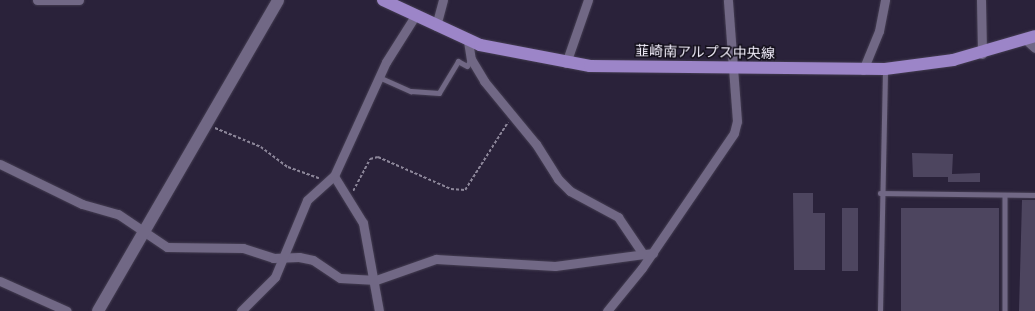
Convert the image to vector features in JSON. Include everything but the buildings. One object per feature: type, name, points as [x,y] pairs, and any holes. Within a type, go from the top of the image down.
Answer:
[{"type":"main road","name":"韮崎南アルプス中央線","points":[[383,0],[468,40],[590,66],[733,66],[863,70],[885,69],[982,54],[1032,41]]},
{"type":"street","points":[[37,0],[79,0]]},
{"type":"street","points":[[98,311],[206,122],[278,0]]},
{"type":"street","points":[[436,26],[443,0]]},
{"type":"street","points":[[566,62],[588,0]]},
{"type":"street","points":[[607,311],[653,253],[734,133],[737,121],[728,0]]},
{"type":"street","points":[[863,70],[879,31],[885,0]]},
{"type":"street","points":[[981,0],[982,54]]},
{"type":"street","points":[[241,311],[275,277],[285,258],[307,200],[331,178],[379,77],[415,16]]},
{"type":"street","points":[[468,40],[471,59],[484,81],[536,144],[558,179],[570,191],[618,217],[643,254]]},
{"type":"street","points":[[0,164],[82,204],[118,214],[144,230],[167,247],[177,249],[242,248],[285,258],[299,257],[313,260],[340,278],[376,280],[436,259],[555,266],[653,253]]},
{"type":"street","points":[[331,178],[363,223],[366,248],[376,280],[379,311]]},
{"type":"street","points":[[0,281],[67,311]]},
{"type":"lane","points":[[379,77],[411,91],[439,93],[458,61],[467,66],[471,59]]},
{"type":"lane","points":[[880,311],[880,193],[885,69]]},
{"type":"lane","points":[[880,193],[1035,195]]},
{"type":"lane","points":[[1005,195],[1005,311]]},
{"type":"path","points":[[347,201],[370,159],[378,158],[452,189],[465,190],[512,116]]},
{"type":"path","points":[[206,122],[222,133],[260,147],[288,167],[331,178]]}]
